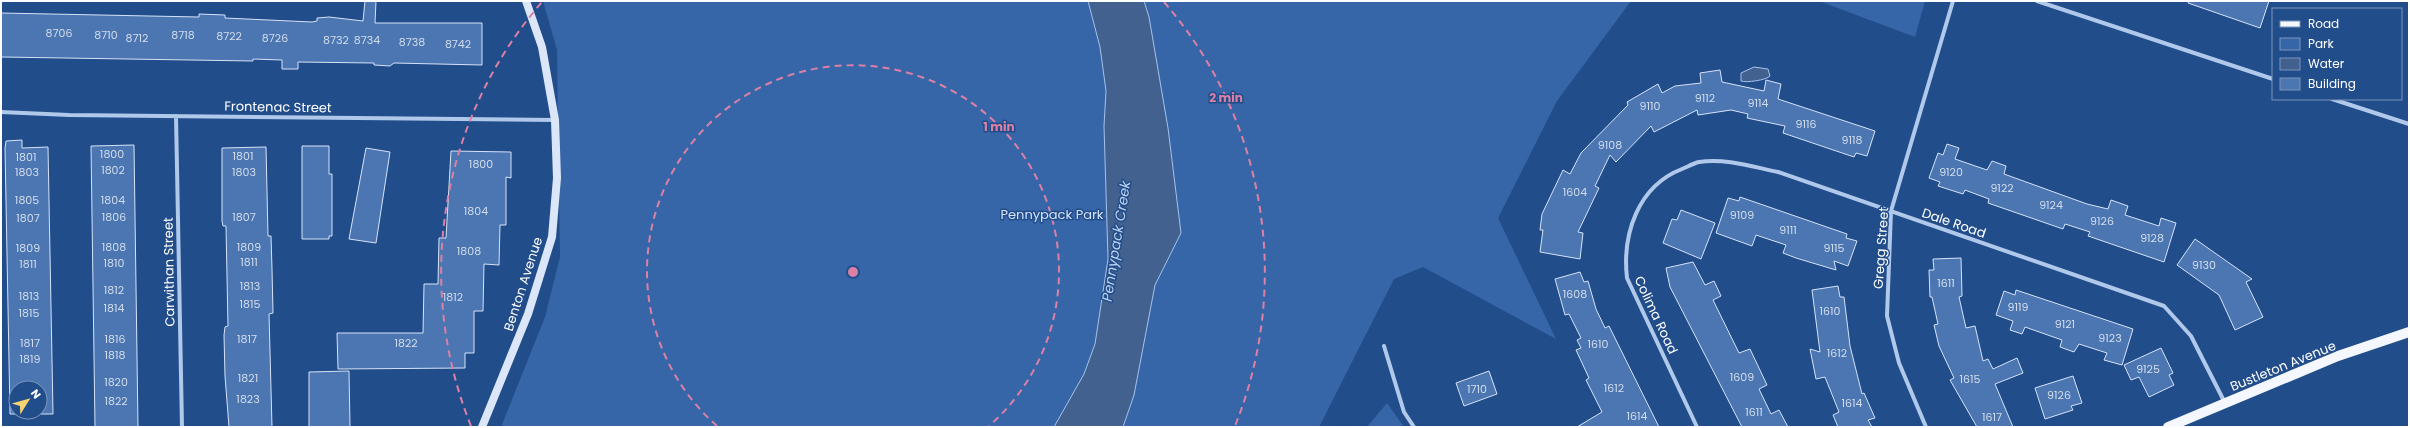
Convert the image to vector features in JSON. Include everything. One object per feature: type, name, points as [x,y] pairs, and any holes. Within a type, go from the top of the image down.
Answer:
[{"type":"main road","name":"Bustleton Avenue","points":[[2168,427],[2338,356],[2409,332]]},
{"type":"street","name":"Benton Avenue","points":[[482,427],[528,314],[552,237],[557,178],[555,120],[542,47],[526,1]]},
{"type":"street","name":"Gregg Street","points":[[1926,427],[1899,363],[1887,316],[1891,211],[1954,1]]},
{"type":"street","points":[[2037,1],[2272,79]]},
{"type":"street","points":[[2335,100],[2409,124]]},
{"type":"street","name":"Frontenac Street","points":[[1,112],[176,116],[555,120]]},
{"type":"street","name":"Carwithan Street","points":[[176,116],[182,427]]},
{"type":"street","name":"Dale Road","points":[[1638,207],[1656,185],[1675,172],[1699,162],[1729,163],[1778,172],[2164,306],[2191,336],[2225,403]]},
{"type":"street","name":"Colima Road","points":[[1638,207],[1624,257],[1626,278],[1697,427]]},
{"type":"street","points":[[1384,346],[1404,412],[1414,427]]},
{"type":"green space","name":"Pennypack Park","points":[[543,1],[1631,1],[1557,101],[1498,218],[1556,339],[1423,267],[1394,279],[1319,427],[501,427],[545,317],[560,257],[557,50]]},
{"type":"green space","points":[[1819,1],[1925,1],[1915,37]]},
{"type":"green space","points":[[1387,403],[1404,427],[1367,427]]},
{"type":"water","name":"Pennypack Creek","points":[[1088,1],[1144,1],[1149,17],[1168,128],[1181,233],[1155,285],[1134,395],[1123,427],[1054,427],[1084,374],[1095,344],[1108,259],[1104,126],[1106,91],[1100,47]]},
{"type":"water","points":[[1754,67],[1768,69],[1770,76],[1756,81],[1741,81],[1741,73]]},
{"type":"building","points":[[365,1],[376,1],[375,23],[482,23],[482,65],[394,63],[390,66],[374,65],[374,63],[298,62],[298,69],[282,69],[282,60],[253,59],[253,61],[1,57],[1,13],[199,17],[199,14],[225,15],[225,18],[312,22],[317,21],[317,18],[329,17],[363,21]]},
{"type":"building","points":[[2189,1],[2269,1],[2260,28],[2188,3]]},
{"type":"building","points":[[1720,70],[1722,82],[1764,91],[1766,80],[1781,84],[1778,99],[1875,131],[1867,156],[1856,153],[1854,157],[1783,133],[1785,126],[1747,118],[1748,114],[1731,110],[1698,115],[1697,110],[1654,132],[1651,126],[1616,162],[1610,155],[1595,186],[1599,188],[1578,232],[1583,233],[1580,259],[1540,252],[1543,230],[1540,230],[1542,214],[1563,170],[1570,174],[1581,153],[1628,105],[1627,102],[1658,84],[1662,93],[1675,86],[1701,83],[1700,73]]},
{"type":"building","points":[[22,140],[22,148],[48,147],[53,414],[48,414],[48,380],[9,380],[6,141]]},
{"type":"building","points":[[1947,144],[1959,148],[1955,159],[1987,170],[1992,161],[2006,166],[2004,174],[2087,204],[2108,209],[2111,200],[2128,206],[2125,215],[2159,226],[2161,218],[2176,223],[2164,262],[2088,236],[2090,232],[2065,224],[2063,229],[1988,203],[1989,199],[1965,190],[1963,194],[1938,186],[1940,182],[1929,178],[1938,153],[1943,155]]},
{"type":"building","points":[[134,145],[138,427],[95,427],[91,146]]},
{"type":"building","points":[[302,146],[329,146],[329,174],[332,174],[332,236],[329,236],[329,239],[302,239]]},
{"type":"building","points":[[266,147],[268,236],[271,236],[273,313],[269,314],[272,427],[229,427],[225,376],[224,335],[225,327],[228,326],[226,226],[223,226],[222,221],[222,148]]},
{"type":"building","points":[[366,148],[390,152],[376,243],[349,239]]},
{"type":"building","points":[[451,151],[511,152],[511,178],[506,177],[506,225],[500,225],[499,265],[484,264],[483,311],[474,311],[474,353],[465,353],[465,368],[338,369],[337,333],[423,333],[424,284],[438,284],[439,238],[446,238]]},
{"type":"building","points":[[1740,197],[1847,234],[1846,238],[1857,241],[1848,266],[1834,261],[1836,270],[1796,258],[1783,253],[1786,245],[1756,235],[1752,246],[1716,233],[1728,198],[1739,201]]},
{"type":"building","points":[[1681,210],[1715,223],[1701,259],[1663,243],[1672,219],[1677,220]]},
{"type":"building","points":[[2195,239],[2252,279],[2246,282],[2263,317],[2235,330],[2219,295],[2177,265]]},
{"type":"building","points":[[1961,258],[1962,296],[1959,297],[1966,328],[1975,326],[1983,361],[1988,359],[1993,369],[2017,358],[2023,373],[1995,384],[2013,427],[1977,427],[1950,380],[1954,378],[1939,346],[1934,325],[1938,324],[1932,297],[1930,297],[1929,270],[1934,270],[1933,259]]},
{"type":"building","points":[[1693,262],[1705,285],[1714,281],[1721,296],[1713,300],[1739,353],[1750,349],[1767,385],[1759,389],[1771,414],[1779,410],[1788,427],[1742,427],[1670,287],[1666,268]]},
{"type":"building","points":[[1580,272],[1584,282],[1588,281],[1596,309],[1605,328],[1609,326],[1659,427],[1577,427],[1602,412],[1586,380],[1589,378],[1576,350],[1581,348],[1577,340],[1581,338],[1569,314],[1565,315],[1555,279]]},
{"type":"building","points":[[1838,286],[1840,297],[1844,297],[1850,346],[1862,394],[1864,393],[1875,418],[1868,420],[1872,427],[1838,427],[1833,415],[1839,412],[1825,377],[1816,379],[1810,349],[1820,352],[1812,290]]},
{"type":"building","points":[[2016,290],[2133,329],[2122,365],[2104,360],[2107,353],[2079,344],[2074,352],[2060,347],[2062,340],[2025,327],[2022,334],[2010,330],[2013,321],[1996,315],[2004,291],[2015,295]]},
{"type":"building","points":[[2161,348],[2173,373],[2169,375],[2174,385],[2149,397],[2139,377],[2131,380],[2124,365]]},
{"type":"building","points":[[349,371],[350,427],[309,427],[309,372]]},
{"type":"building","points":[[1489,371],[1497,394],[1464,406],[1456,383]]},
{"type":"building","points":[[2073,376],[2082,403],[2071,406],[2073,410],[2045,419],[2035,388]]}]
